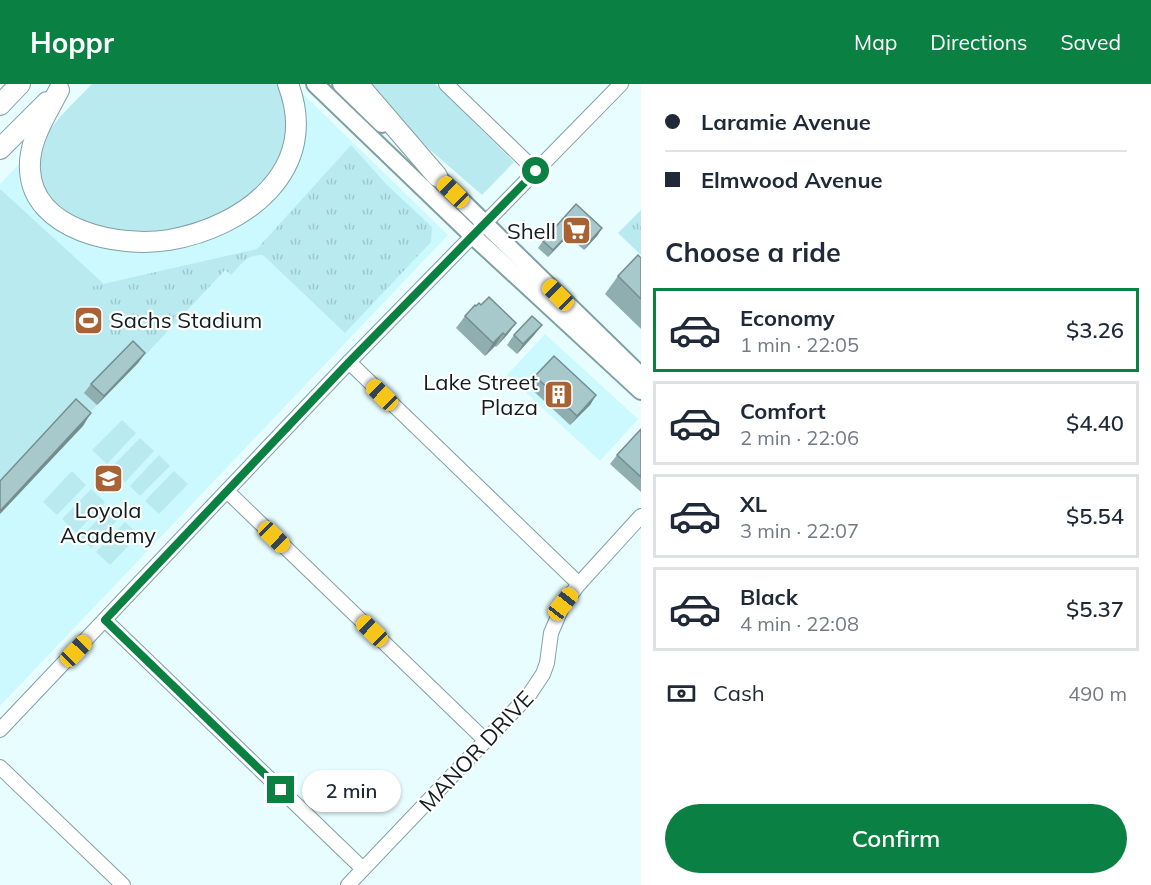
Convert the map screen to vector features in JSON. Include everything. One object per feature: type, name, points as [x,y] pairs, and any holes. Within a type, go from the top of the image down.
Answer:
[{"type":"highway","points":[[0,105],[20,84]]},
{"type":"highway","points":[[62,87],[38,131],[31,151],[30,170],[33,188],[40,202],[49,213],[81,231],[106,237],[151,241],[170,240],[217,226],[238,216],[269,190],[281,174],[295,143],[298,126],[288,84]]},
{"type":"highway","points":[[358,84],[437,177]]},
{"type":"highway","points":[[0,149],[62,87]]},
{"type":"main road","points":[[315,84],[472,235],[641,391]]},
{"type":"main road","points":[[341,84],[641,376]]},
{"type":"street","points":[[446,84],[536,171]]},
{"type":"street","points":[[0,730],[349,362],[621,84]]},
{"type":"street","points":[[349,362],[579,584]]},
{"type":"street","points":[[228,492],[486,741]]},
{"type":"street","name":"MANOR DRIVE","points":[[348,885],[537,685],[547,663],[552,633],[563,604],[641,516]]},
{"type":"street","points":[[105,620],[363,869]]},
{"type":"street","points":[[0,767],[123,885]]},
{"type":"shaded area","name":"Loyola Academy","points":[[300,91],[448,235],[0,706],[0,184],[20,163],[24,190],[32,207],[44,221],[61,233],[107,248],[132,251],[158,250],[217,237],[235,229],[260,212],[283,190],[296,170],[303,146],[304,126]]},
{"type":"shaded area","name":"Lake Street Plaza","points":[[545,334],[638,419],[600,461],[507,375]]},
{"type":"green space","points":[[92,84],[278,84],[287,112],[285,140],[273,167],[260,185],[236,206],[211,219],[181,229],[151,232],[111,230],[91,225],[73,218],[58,207],[46,192],[39,164],[43,144],[51,128]]},
{"type":"green space","points":[[368,84],[435,84],[514,162],[482,195],[385,107]]},
{"type":"green space","points":[[351,145],[387,185],[432,227],[431,242],[345,333],[263,255],[257,255],[248,258],[231,275],[225,270],[138,363],[126,351],[123,354],[102,334],[100,318],[93,303],[82,289],[257,249]]},
{"type":"green space","name":"Sachs Stadium","points":[[0,189],[104,284],[240,253],[80,423],[83,426],[0,514]]},
{"type":"green space","points":[[641,210],[641,255],[618,233]]},
{"type":"green space","points":[[122,420],[136,433],[107,464],[92,450]]},
{"type":"green space","points":[[140,438],[154,451],[125,482],[111,468]]},
{"type":"green space","points":[[159,455],[170,466],[140,496],[130,486]]},
{"type":"green space","points":[[72,471],[86,485],[57,515],[43,502]]},
{"type":"green space","points":[[174,471],[188,484],[159,514],[145,501]]},
{"type":"green space","points":[[91,489],[105,502],[76,533],[62,519]]},
{"type":"green space","points":[[110,507],[120,517],[91,548],[81,537]]},
{"type":"green space","points":[[125,522],[139,535],[110,565],[96,552]]},
{"type":"building","points":[[576,204],[602,228],[589,242],[574,228],[553,250],[543,241]]},
{"type":"building","points":[[638,255],[641,258],[641,299],[618,276]]},
{"type":"building","points":[[489,297],[516,323],[505,335],[503,333],[493,343],[465,316],[475,305],[479,303],[481,305]]},
{"type":"building","points":[[532,316],[542,325],[523,344],[514,335]]},
{"type":"building","points":[[133,341],[145,353],[104,396],[91,384]]},
{"type":"building","points":[[554,356],[596,395],[577,416],[535,376]]},
{"type":"building","points":[[76,399],[91,413],[0,511],[0,481]]},
{"type":"building","points":[[641,429],[641,477],[617,455]]},
{"type":"place","name":"Shell","points":[[577,231]]},
{"type":"place","name":"Sachs Stadium","points":[[89,320]]},
{"type":"place","name":"Lake Street Plaza","points":[[559,395]]},
{"type":"place","name":"Loyola Academy","points":[[108,478]]},
{"type":"route","points":[[281,790],[105,620],[349,362],[536,171]]}]
